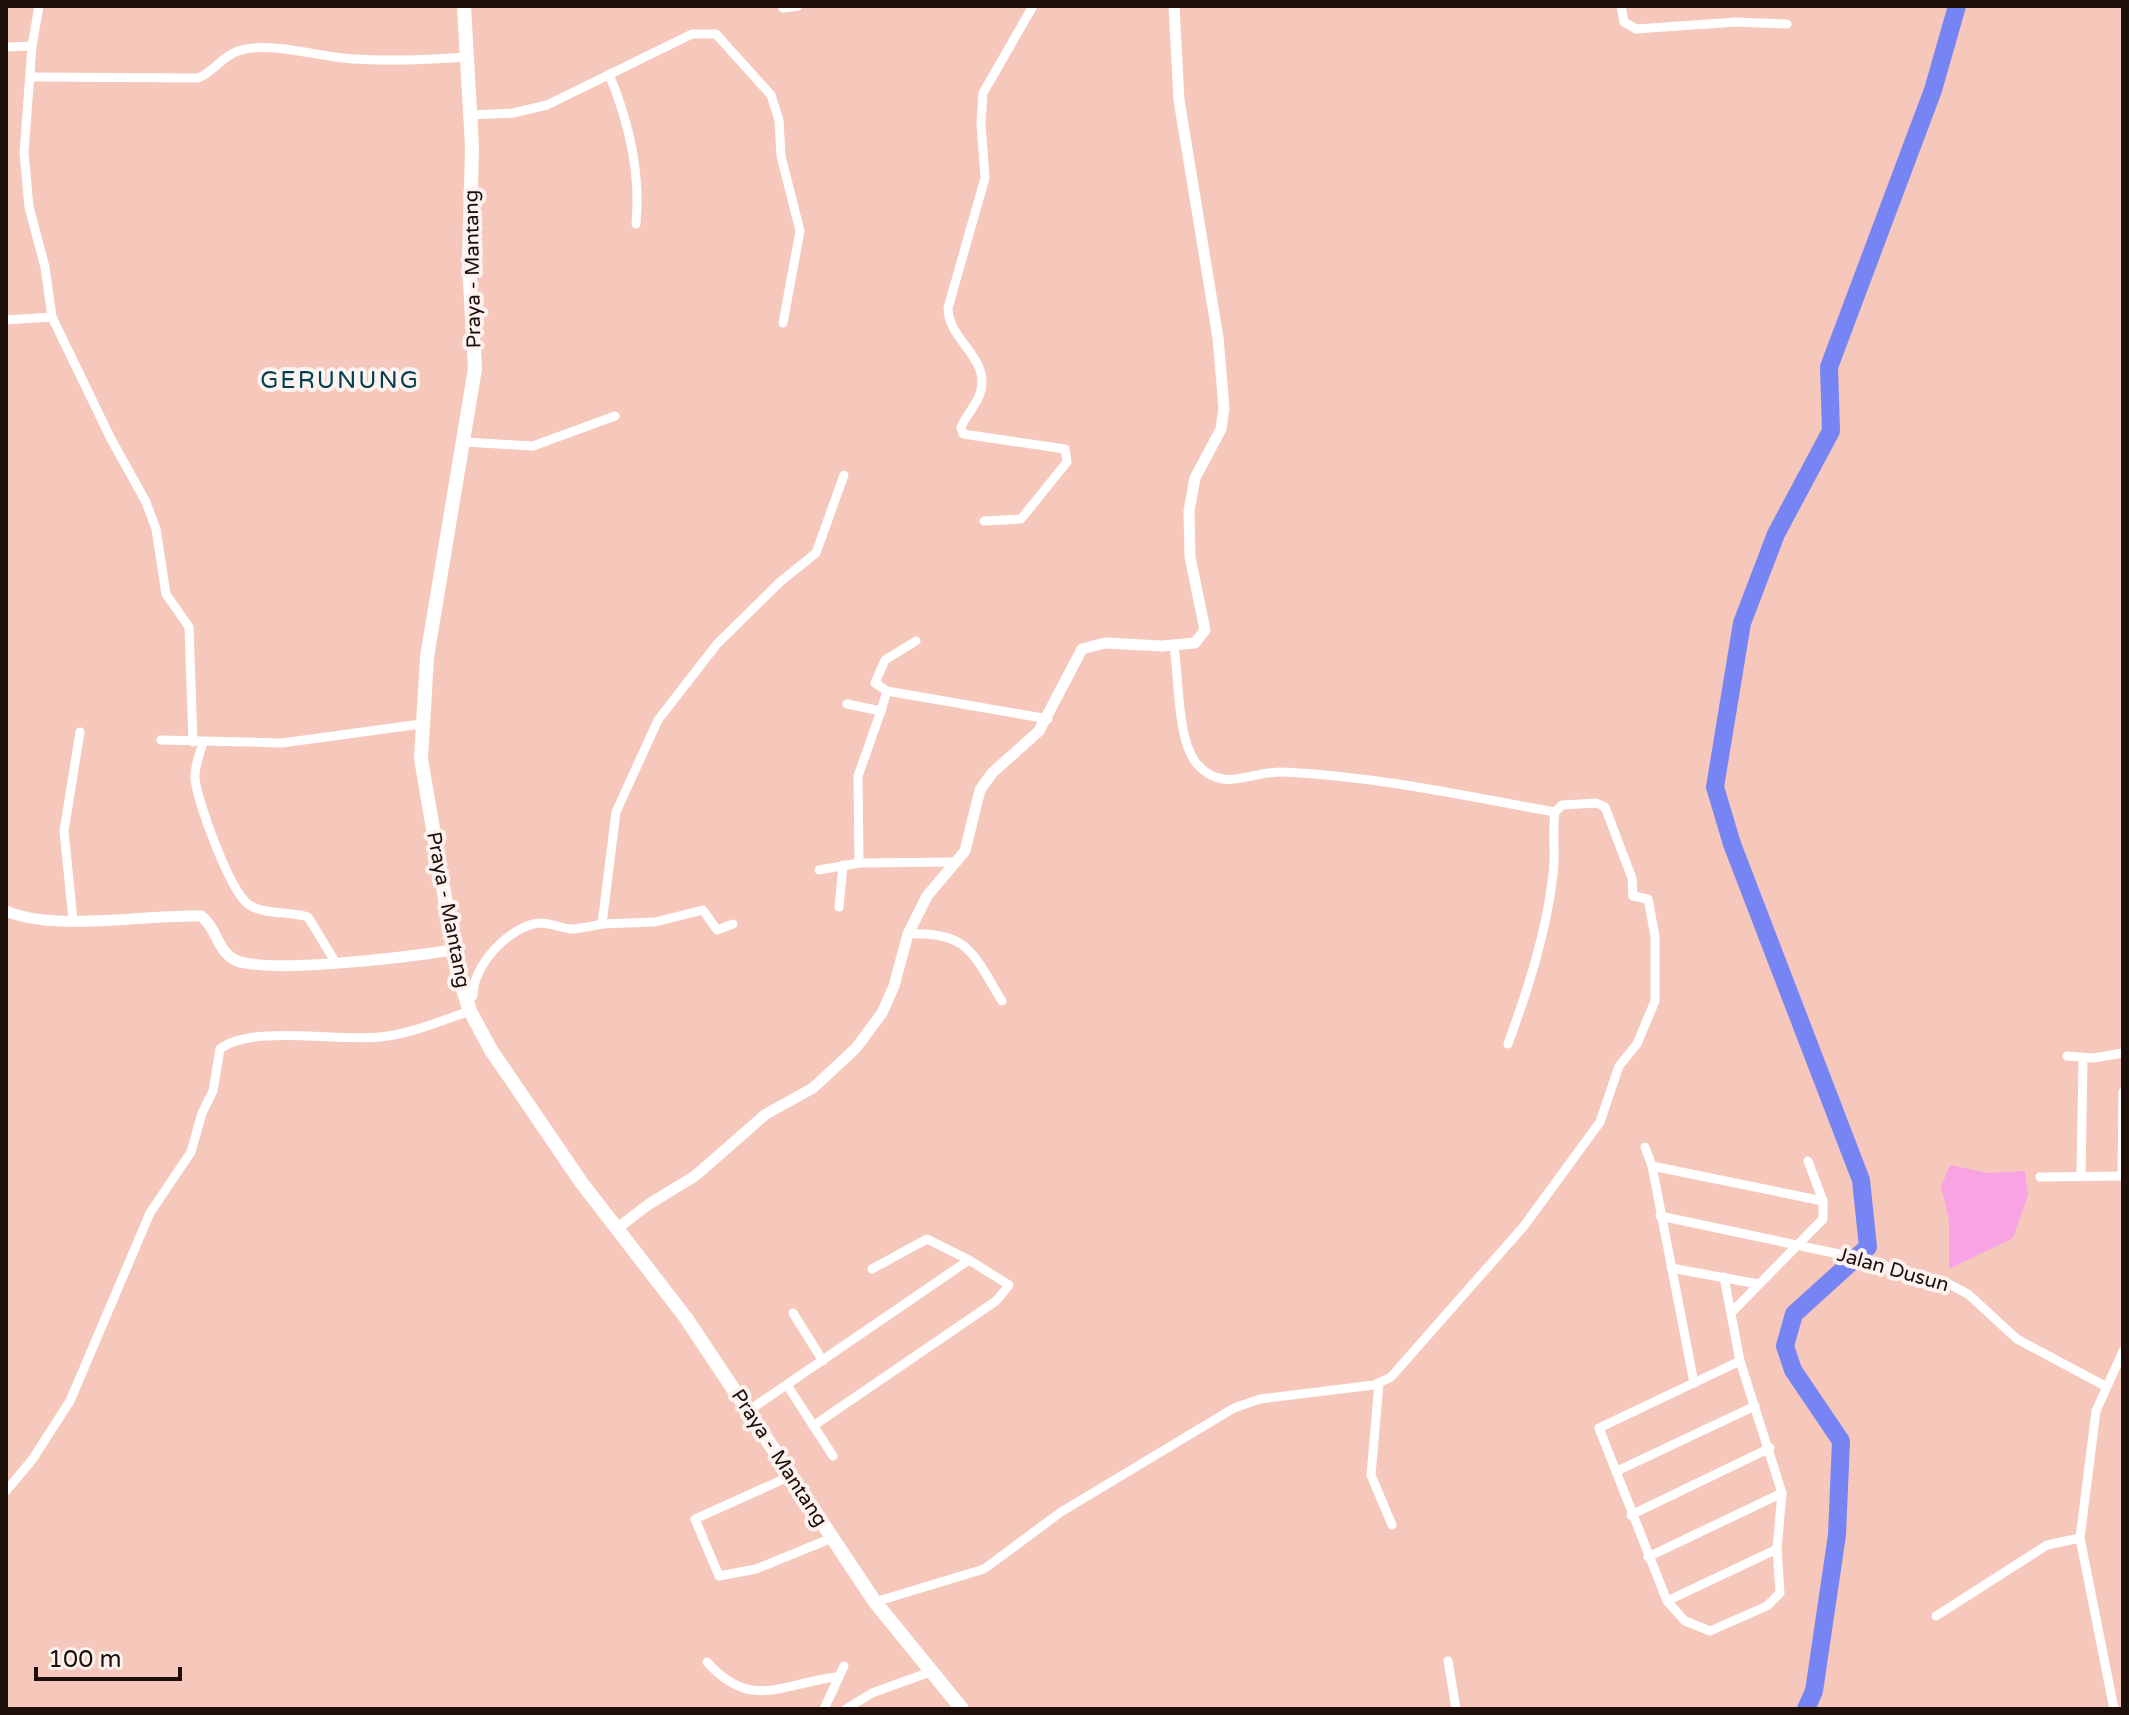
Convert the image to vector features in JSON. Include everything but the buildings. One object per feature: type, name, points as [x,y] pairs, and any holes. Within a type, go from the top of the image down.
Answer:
[{"type":"main road","name":"Praya - Mantang","points":[[464,6],[471,115],[469,265],[475,369],[427,657],[421,759],[453,950],[468,1006],[516,1091],[581,1182],[619,1227],[793,1475],[875,1602],[962,1709]]},
{"type":"street","points":[[39,6],[32,46],[25,185],[45,267],[52,317],[150,512],[166,594],[189,627],[198,742],[195,773],[214,841],[242,897],[252,906],[308,917],[336,963]]},
{"type":"street","points":[[783,8],[798,6]]},
{"type":"street","points":[[984,521],[1021,519],[1067,462],[1065,449],[963,434],[961,427],[980,394],[979,369],[975,357],[954,334],[948,322],[948,308],[985,178],[981,123],[983,93],[1033,6]]},
{"type":"street","points":[[619,1227],[695,1176],[766,1114],[813,1088],[836,1070],[882,1013],[894,986],[908,934],[927,896],[957,862],[968,843],[974,805],[984,782],[1031,740],[1048,719],[1073,660],[1082,649],[1105,643],[1174,646],[1195,643],[1205,630],[1190,557],[1189,511],[1195,478],[1221,429],[1224,408],[1218,338],[1179,100],[1174,6]]},
{"type":"street","points":[[1621,6],[1629,28],[1736,22],[1787,24]]},
{"type":"street","points":[[471,115],[528,110],[692,34],[711,32],[723,40],[771,95],[779,120],[781,156],[800,224],[783,323]]},
{"type":"street","points":[[6,47],[32,46]]},
{"type":"street","points":[[31,77],[198,78],[214,71],[241,50],[296,51],[372,59],[467,57]]},
{"type":"street","points":[[609,74],[625,112],[630,137],[637,185],[636,224]]},
{"type":"street","points":[[6,320],[52,317]]},
{"type":"street","points":[[465,442],[533,446],[615,416]]},
{"type":"street","points":[[602,924],[616,812],[658,720],[717,644],[770,591],[816,553],[844,475]]},
{"type":"street","points":[[916,641],[884,662],[875,683],[887,691],[1048,719]]},
{"type":"street","points":[[1174,646],[1187,748],[1196,763],[1218,780],[1227,782],[1279,772],[1371,780],[1555,812]]},
{"type":"street","points":[[859,863],[858,776],[887,691]]},
{"type":"street","points":[[847,704],[881,711]]},
{"type":"street","points":[[161,740],[282,743],[421,724]]},
{"type":"street","points":[[73,920],[64,831],[80,732]]},
{"type":"street","points":[[875,1602],[984,1569],[1061,1512],[1199,1425],[1234,1408],[1260,1399],[1379,1383],[1398,1371],[1524,1226],[1594,1132],[1619,1066],[1637,1044],[1654,1007],[1655,936],[1648,899],[1633,896],[1632,878],[1609,812],[1596,803],[1562,805],[1555,812],[1556,852],[1546,914],[1533,977],[1508,1044]]},
{"type":"street","points":[[819,870],[859,863],[957,862]]},
{"type":"street","points":[[839,907],[843,865]]},
{"type":"street","points":[[6,1491],[32,1460],[70,1401],[150,1213],[191,1152],[202,1113],[213,1091],[220,1049],[232,1043],[297,1034],[382,1037],[468,1006],[473,996],[473,981],[483,961],[520,931],[542,923],[572,929],[602,924],[655,922],[703,910],[719,930],[733,924]]},
{"type":"street","points":[[6,911],[25,917],[73,920],[201,916],[210,923],[225,953],[243,964],[336,963],[453,950]]},
{"type":"street","points":[[908,934],[939,933],[955,938],[967,947],[1002,1001]]},
{"type":"street","points":[[2067,1056],[2083,1059],[2123,1053]]},
{"type":"street","points":[[2081,1175],[2083,1059]]},
{"type":"street","points":[[2040,1177],[2122,1176],[2123,1092]]},
{"type":"street","points":[[1645,1147],[1652,1166],[1694,1383]]},
{"type":"street","points":[[1731,1313],[1823,1219],[1823,1201],[1808,1161]]},
{"type":"street","points":[[1652,1166],[1823,1201]]},
{"type":"street","name":"Jalan Dusun","points":[[1660,1216],[1874,1262],[1957,1287],[2017,1339],[2105,1386]]},
{"type":"street","points":[[813,1426],[1003,1296],[1009,1285],[927,1239],[872,1269]]},
{"type":"street","points":[[748,1411],[969,1260]]},
{"type":"street","points":[[1671,1268],[1758,1284]]},
{"type":"street","points":[[1724,1277],[1740,1361],[1782,1493],[1777,1549],[1780,1593],[1776,1601],[1767,1606],[1710,1631],[1685,1621],[1667,1601],[1599,1428],[1740,1361]]},
{"type":"street","points":[[793,1313],[823,1361]]},
{"type":"street","points":[[2114,1709],[2080,1538],[2093,1423],[2105,1386],[2123,1351]]},
{"type":"street","points":[[1379,1383],[1371,1475],[1392,1525]]},
{"type":"street","points":[[787,1385],[833,1456]]},
{"type":"street","points":[[1617,1471],[1755,1406]]},
{"type":"street","points":[[1631,1515],[1770,1448]]},
{"type":"street","points":[[793,1475],[695,1518],[719,1576],[756,1569],[832,1538]]},
{"type":"street","points":[[1648,1557],[1782,1493]]},
{"type":"street","points":[[1936,1616],[2047,1545],[2080,1538]]},
{"type":"street","points":[[1667,1601],[1777,1549]]},
{"type":"street","points":[[1448,1661],[1456,1709]]},
{"type":"street","points":[[707,1662],[725,1680],[747,1692],[836,1677]]},
{"type":"street","points":[[824,1709],[836,1677],[844,1666]]},
{"type":"street","points":[[846,1709],[872,1693],[930,1672]]},
{"type":"shaded area","points":[[1950,1165],[1988,1173],[2025,1171],[2028,1195],[2013,1238],[1949,1269],[1949,1220],[1941,1187]]},
{"type":"waterway","points":[[1806,1709],[1814,1691],[1837,1535],[1841,1441],[1793,1370],[1785,1346],[1794,1314],[1868,1247],[1861,1180],[1732,844],[1715,787],[1742,623],[1776,534],[1831,431],[1829,367],[1933,90],[1957,6]]},
{"type":"district","name":"GERUNUNG","points":[[340,380]]}]
